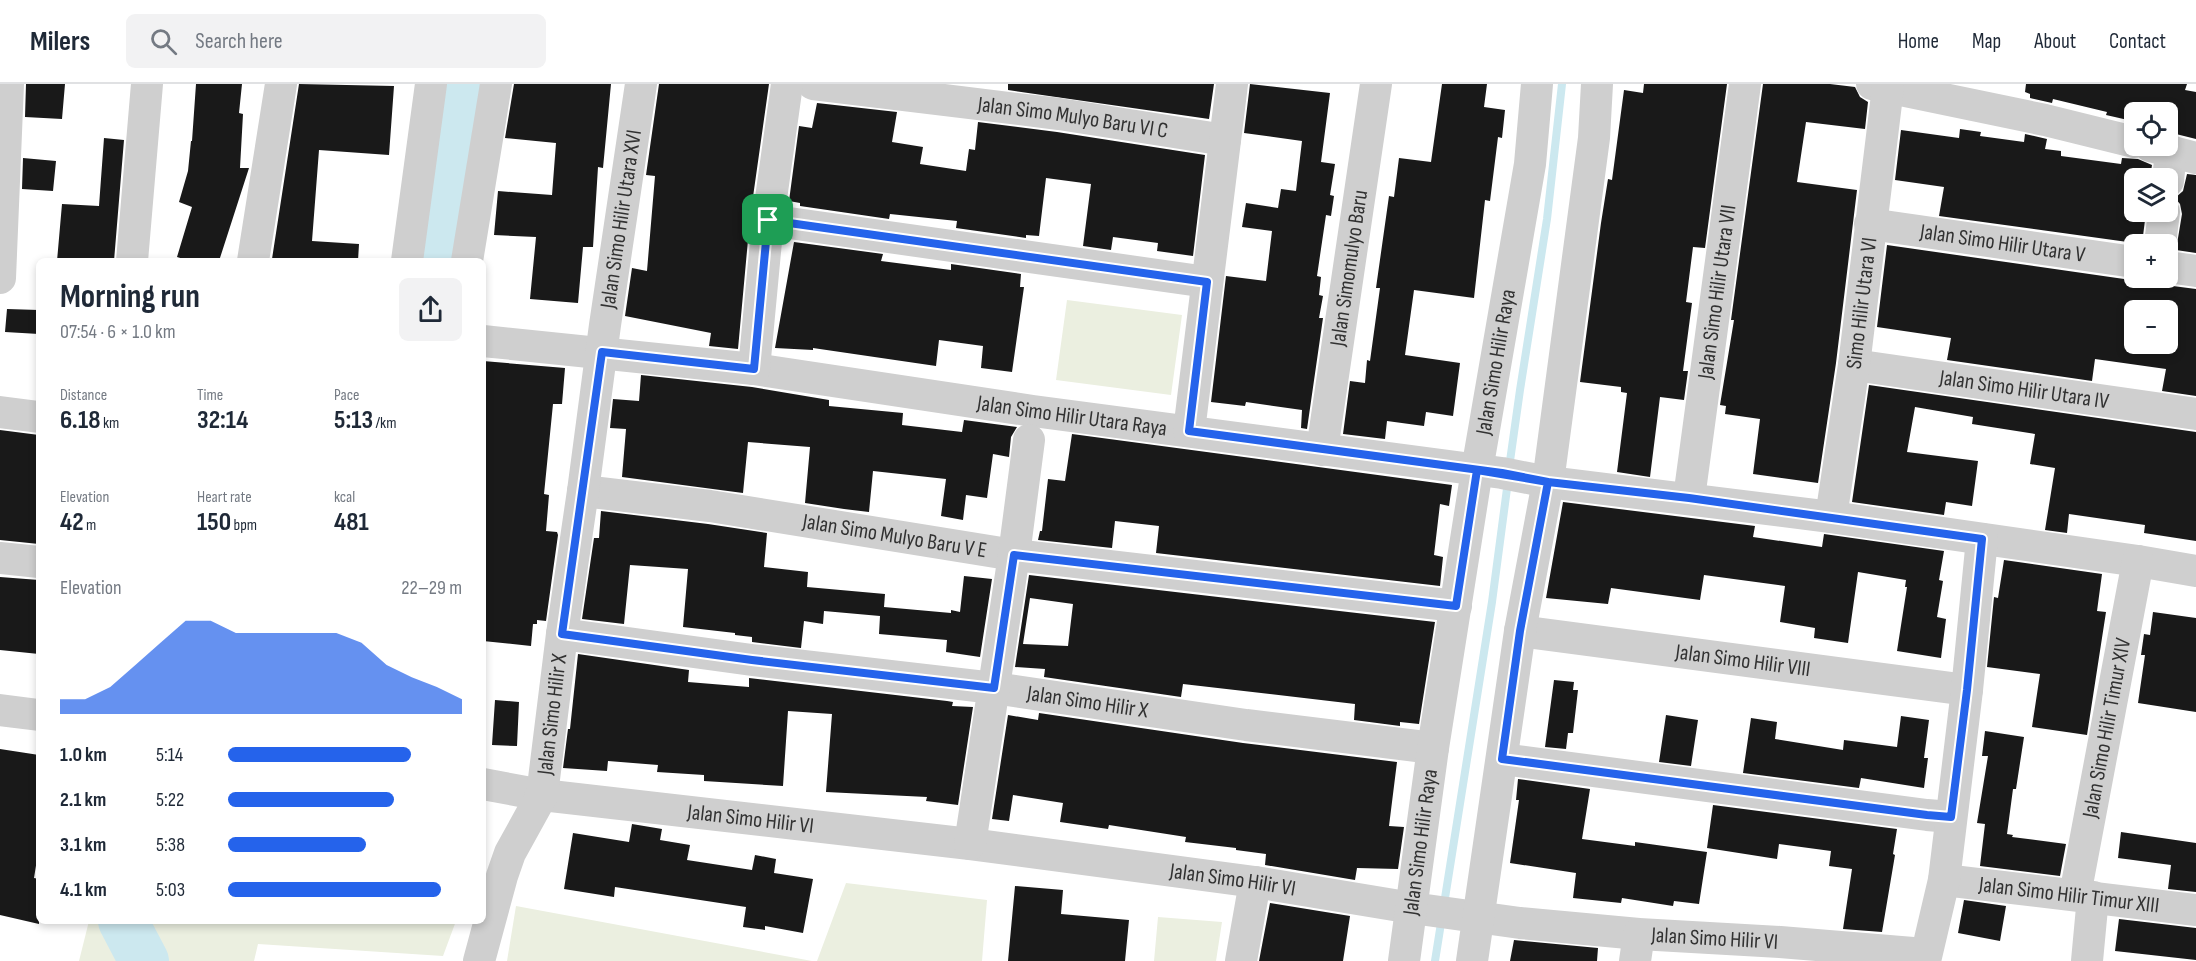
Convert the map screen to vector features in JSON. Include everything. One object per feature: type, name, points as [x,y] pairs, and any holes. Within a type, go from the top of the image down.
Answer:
[{"type":"street","points":[[0,278],[8,84]]},
{"type":"street","points":[[132,258],[147,84]]},
{"type":"street","points":[[253,258],[281,84]]},
{"type":"street","points":[[407,258],[431,84]]},
{"type":"street","points":[[467,258],[496,84]]},
{"type":"street","name":"Jalan Simo Hilir Utara XVI","points":[[602,352],[641,84]]},
{"type":"street","points":[[754,369],[768,220],[787,84]]},
{"type":"street","name":"Jalan Simo Mulyo Baru VI C","points":[[813,84],[1059,114],[1225,140]]},
{"type":"street","points":[[1189,431],[1232,84]]},
{"type":"street","name":"Jalan Simomulyo Baru","points":[[1322,450],[1376,84]]},
{"type":"street","name":"Jalan Simo Hilir Raya","points":[[1472,961],[1470,915],[1502,759],[1520,631],[1514,476],[1530,164],[1537,84]]},
{"type":"street","name":"Jalan Simo Hilir Raya","points":[[1404,961],[1420,909],[1433,748],[1456,606],[1514,476],[1594,138],[1597,84]]},
{"type":"street","name":"Jalan Simo Hilir Utara VII","points":[[1689,498],[1745,84]]},
{"type":"street","points":[[1880,86],[2045,120],[2124,140]]},
{"type":"street","name":"Simo Hilir Utara VI","points":[[1831,517],[1854,365],[1870,224],[1880,86]]},
{"type":"street","points":[[768,220],[1207,282]]},
{"type":"street","name":"Jalan Simo Hilir Utara V","points":[[1870,224],[2124,261]]},
{"type":"street","points":[[2178,268],[2196,271]]},
{"type":"street","name":"Jalan Simo Hilir Utara Raya","points":[[486,341],[754,369],[1033,411],[1831,517],[2196,571]]},
{"type":"street","name":"Jalan Simo Hilir X","points":[[542,795],[602,352]]},
{"type":"street","name":"Jalan Simo Hilir Utara IV","points":[[1854,365],[2196,414]]},
{"type":"street","points":[[0,412],[36,417]]},
{"type":"street","points":[[970,844],[1029,440]]},
{"type":"street","name":"Jalan Simo Mulyo Baru V E","points":[[583,492],[710,506],[1014,555],[1456,606]]},
{"type":"street","points":[[1925,958],[1944,880],[1967,690],[1982,539]]},
{"type":"street","points":[[0,558],[36,562]]},
{"type":"street","name":"Jalan Simo Hilir Timur XIV","points":[[2087,961],[2084,896],[2139,561]]},
{"type":"street","name":"Jalan Simo Hilir VIII","points":[[1520,631],[1967,690]]},
{"type":"street","name":"Jalan Simo Hilir X","points":[[562,634],[752,660],[994,688],[1246,725],[1433,748]]},
{"type":"street","points":[[0,710],[36,715]]},
{"type":"street","points":[[1502,759],[1951,817]]},
{"type":"street","name":"Jalan Simo Hilir VI","points":[[486,785],[542,795],[970,844],[1255,882],[1520,923],[1637,947],[1925,958]]},
{"type":"street","points":[[479,961],[507,861],[519,834],[542,795]]},
{"type":"street","name":"Jalan Simo Hilir Timur XIII","points":[[1944,880],[2196,910]]},
{"type":"street","points":[[1241,961],[1255,882]]},
{"type":"shaded area","points":[[1067,300],[1182,315],[1171,395],[1056,380]]},
{"type":"shaded area","points":[[846,883],[987,900],[982,961],[817,961]]},
{"type":"shaded area","points":[[516,906],[812,961],[507,961]]},
{"type":"shaded area","points":[[1158,917],[1222,922],[1216,961],[1154,961]]},
{"type":"shaded area","points":[[88,924],[455,924],[443,956],[258,944],[254,961],[79,961]]},
{"type":"building","points":[[26,84],[65,84],[62,119],[25,117]]},
{"type":"building","points":[[196,84],[242,84],[239,113],[243,114],[240,168],[249,168],[220,258],[177,257],[192,207],[179,202],[188,171]]},
{"type":"building","points":[[299,84],[394,86],[389,155],[319,150],[312,241],[359,244],[358,258],[272,258]]},
{"type":"building","points":[[514,84],[611,84],[603,168],[598,167],[593,247],[583,247],[578,303],[530,299],[536,237],[494,235],[498,191],[552,195],[556,143],[505,138]]},
{"type":"building","points":[[659,84],[769,84],[750,218],[738,349],[709,346],[711,333],[625,316],[632,268],[647,271],[655,176],[646,175]]},
{"type":"building","points":[[1008,84],[1214,84],[1209,119],[1008,90]]},
{"type":"building","points":[[1250,84],[1330,93],[1321,162],[1335,164],[1330,195],[1334,196],[1331,216],[1326,215],[1317,276],[1321,277],[1319,295],[1323,296],[1319,318],[1323,318],[1307,429],[1301,428],[1302,410],[1246,402],[1245,406],[1211,402],[1226,276],[1266,281],[1272,231],[1242,227],[1246,203],[1278,208],[1281,189],[1296,191],[1302,141],[1244,133]]},
{"type":"building","points":[[1442,84],[1487,84],[1484,107],[1505,110],[1502,138],[1498,137],[1490,201],[1485,200],[1474,298],[1414,290],[1405,355],[1460,363],[1453,416],[1426,412],[1424,426],[1387,421],[1385,439],[1343,434],[1350,381],[1365,383],[1367,360],[1370,361],[1380,288],[1376,288],[1389,196],[1394,197],[1399,158],[1431,162]]},
{"type":"building","points":[[1644,84],[1727,84],[1705,248],[1693,247],[1686,302],[1692,303],[1683,371],[1688,371],[1684,400],[1660,397],[1650,477],[1617,472],[1627,393],[1621,392],[1621,387],[1580,382],[1601,223],[1608,179],[1612,180],[1624,90],[1643,93]]},
{"type":"building","points":[[1763,84],[1830,84],[1855,87],[1860,97],[1868,102],[1865,129],[1806,122],[1797,182],[1857,190],[1836,363],[1818,483],[1753,474],[1760,419],[1725,414],[1726,406],[1720,405],[1734,320],[1731,320]]},
{"type":"building","points":[[2026,84],[2187,84],[2185,90],[2196,92],[2196,139],[2178,134],[2178,102],[2124,102],[2124,119],[2106,115],[2107,112],[2053,99],[2052,103],[2030,98],[2030,94],[2025,92]]},
{"type":"building","points":[[817,103],[897,112],[892,142],[923,147],[920,164],[966,171],[969,149],[975,150],[978,122],[1205,155],[1193,256],[1157,251],[1158,243],[1113,237],[1111,250],[1083,246],[1091,184],[1046,178],[1039,236],[1026,235],[1026,238],[956,228],[957,221],[890,214],[889,219],[800,206],[800,203],[789,201],[799,126],[812,128]]},
{"type":"building","points":[[1960,129],[1981,132],[1980,136],[2024,142],[2025,134],[2047,139],[2045,149],[2061,151],[2061,156],[2121,164],[2122,158],[2138,159],[2152,165],[2152,168],[2124,168],[2124,222],[2145,222],[2143,234],[2124,234],[2124,242],[1939,216],[1944,187],[1895,180],[1901,130],[1959,138]]},
{"type":"building","points":[[104,138],[124,140],[114,258],[57,258],[62,204],[99,206]]},
{"type":"building","points":[[23,158],[56,161],[53,191],[22,189]]},
{"type":"building","points":[[2187,174],[2196,175],[2196,253],[2178,250],[2182,214],[2178,195],[2183,191]]},
{"type":"building","points":[[794,242],[883,254],[881,261],[951,270],[951,264],[1021,274],[1020,287],[1024,287],[1012,372],[981,368],[983,346],[939,340],[936,366],[813,348],[813,350],[775,348]]},
{"type":"building","points":[[1887,245],[2124,279],[2124,288],[2178,287],[2196,289],[2196,396],[2162,391],[2166,369],[2095,359],[2092,381],[1947,360],[1951,338],[1877,327]]},
{"type":"building","points":[[7,309],[36,310],[36,334],[5,332]]},
{"type":"building","points":[[486,361],[565,368],[562,404],[553,404],[544,494],[549,495],[546,531],[557,532],[558,535],[546,621],[537,620],[537,624],[533,624],[531,646],[486,641]]},
{"type":"building","points":[[641,375],[752,387],[829,400],[829,406],[903,413],[902,425],[962,432],[964,420],[1017,427],[1011,437],[1009,457],[993,454],[987,498],[966,495],[963,520],[941,516],[946,479],[873,471],[869,512],[844,509],[805,503],[810,447],[748,442],[743,493],[622,477],[626,429],[610,428],[613,399],[639,401]]},
{"type":"building","points":[[1869,385],[2196,432],[2196,541],[2144,533],[2145,525],[2069,514],[2067,533],[2045,530],[2055,468],[2030,464],[2035,434],[1972,424],[1973,417],[1915,407],[1907,452],[1978,461],[1972,506],[1946,502],[1944,515],[1852,502]]},
{"type":"building","points":[[0,430],[36,435],[36,544],[0,540]]},
{"type":"building","points":[[1072,434],[1452,485],[1449,506],[1440,504],[1434,555],[1443,557],[1440,586],[1156,553],[1159,526],[1115,521],[1112,548],[1038,540],[1040,531],[1042,531],[1048,479],[1065,481]]},
{"type":"building","points":[[1563,502],[1755,526],[1753,537],[1822,547],[1824,534],[1944,551],[1939,580],[1943,581],[1937,617],[1946,619],[1941,658],[1897,651],[1907,587],[1905,587],[1906,580],[1858,572],[1848,643],[1814,638],[1815,628],[1780,622],[1785,586],[1704,575],[1700,600],[1611,588],[1608,604],[1546,598]]},
{"type":"building","points":[[601,511],[767,533],[764,567],[808,572],[807,587],[885,594],[884,607],[960,612],[964,576],[992,579],[980,657],[946,652],[947,640],[879,634],[880,616],[824,611],[823,624],[804,621],[801,648],[752,642],[752,637],[735,635],[735,633],[683,627],[688,569],[630,565],[624,624],[582,619],[594,538],[599,538]]},
{"type":"building","points":[[2004,560],[2102,574],[2097,611],[2106,612],[2087,735],[2032,727],[2040,674],[1987,667],[1994,597],[1998,598]]},
{"type":"building","points":[[1029,575],[1435,622],[1419,724],[1400,722],[1400,726],[1354,720],[1355,704],[1183,684],[1181,697],[1044,677],[1045,669],[1015,667]],"holes":[[[1030,598],[1073,604],[1068,646],[1023,644]]]},
{"type":"building","points":[[0,577],[36,580],[36,654],[0,650]]},
{"type":"building","points":[[2153,612],[2196,618],[2196,712],[2138,703],[2145,655],[2141,655],[2144,634],[2150,635]]},
{"type":"building","points":[[578,654],[689,670],[688,682],[749,687],[749,678],[947,701],[953,702],[952,706],[973,707],[958,805],[926,801],[927,797],[826,792],[832,714],[788,711],[783,786],[704,781],[704,775],[657,772],[658,765],[608,761],[607,771],[563,768],[568,729],[570,729]]},
{"type":"building","points":[[1554,680],[1574,682],[1573,690],[1578,690],[1573,733],[1568,733],[1566,749],[1545,747]]},
{"type":"building","points":[[495,700],[519,702],[517,746],[492,745]]},
{"type":"building","points":[[1039,713],[1243,743],[1397,762],[1389,826],[1404,827],[1398,869],[1357,868],[1355,880],[1265,865],[1266,854],[1185,842],[1186,837],[1109,825],[1108,829],[1060,822],[1063,803],[1013,795],[1009,821],[992,819],[1008,715],[1038,720]]},
{"type":"building","points":[[1666,715],[1698,720],[1691,766],[1659,762]]},
{"type":"building","points":[[1901,716],[1929,720],[1924,758],[1928,758],[1924,788],[1861,778],[1859,788],[1743,773],[1751,718],[1777,722],[1775,739],[1843,750],[1844,740],[1897,747]]},
{"type":"building","points":[[1985,731],[2024,737],[2016,789],[2013,789],[2007,834],[2013,835],[2012,837],[2066,844],[2060,876],[1980,866],[1985,824],[1977,823],[1988,756],[1982,756]]},
{"type":"building","points":[[0,749],[36,755],[34,878],[36,878],[36,923],[0,915]]},
{"type":"building","points":[[1518,779],[1590,789],[1582,839],[1635,846],[1635,842],[1707,852],[1699,904],[1674,901],[1673,906],[1622,898],[1621,903],[1573,898],[1576,873],[1510,863],[1519,800],[1516,800]]},
{"type":"building","points":[[1713,805],[1897,829],[1882,932],[1843,929],[1852,869],[1829,866],[1831,851],[1779,844],[1777,859],[1707,848]]},
{"type":"building","points":[[632,824],[662,829],[660,840],[690,845],[687,860],[752,870],[755,855],[776,859],[774,873],[813,879],[803,933],[765,926],[765,930],[743,927],[746,907],[615,887],[614,897],[564,889],[573,833],[629,842]]},
{"type":"building","points":[[2121,832],[2196,843],[2196,892],[2168,889],[2171,865],[2118,858]]},
{"type":"building","points":[[1015,886],[1063,890],[1061,914],[1129,920],[1125,961],[1008,961]]},
{"type":"building","points":[[1964,900],[2006,906],[2000,941],[1958,933]]},
{"type":"building","points":[[1270,903],[1350,916],[1343,961],[1259,961]]},
{"type":"building","points":[[2119,919],[2196,928],[2196,960],[2115,951]]},
{"type":"building","points":[[1514,940],[1598,948],[1597,961],[1510,961]]},
{"type":"waterway","points":[[439,258],[447,208],[461,84]]},
{"type":"waterway","points":[[1509,468],[1547,219],[1562,84]]},
{"type":"waterway","points":[[1435,961],[1492,602],[1508,481]]},
{"type":"waterway","points":[[125,924],[144,961]]},
{"type":"route","points":[[768,220],[754,369],[602,352],[562,634],[752,660],[994,688],[1014,555],[1456,606],[1477,470],[1502,473],[1548,482],[1689,498],[1982,539],[1967,690],[1951,817],[1502,759],[1520,631],[1548,482],[1529,478],[1502,473],[1189,431],[1207,282],[768,220]]}]
